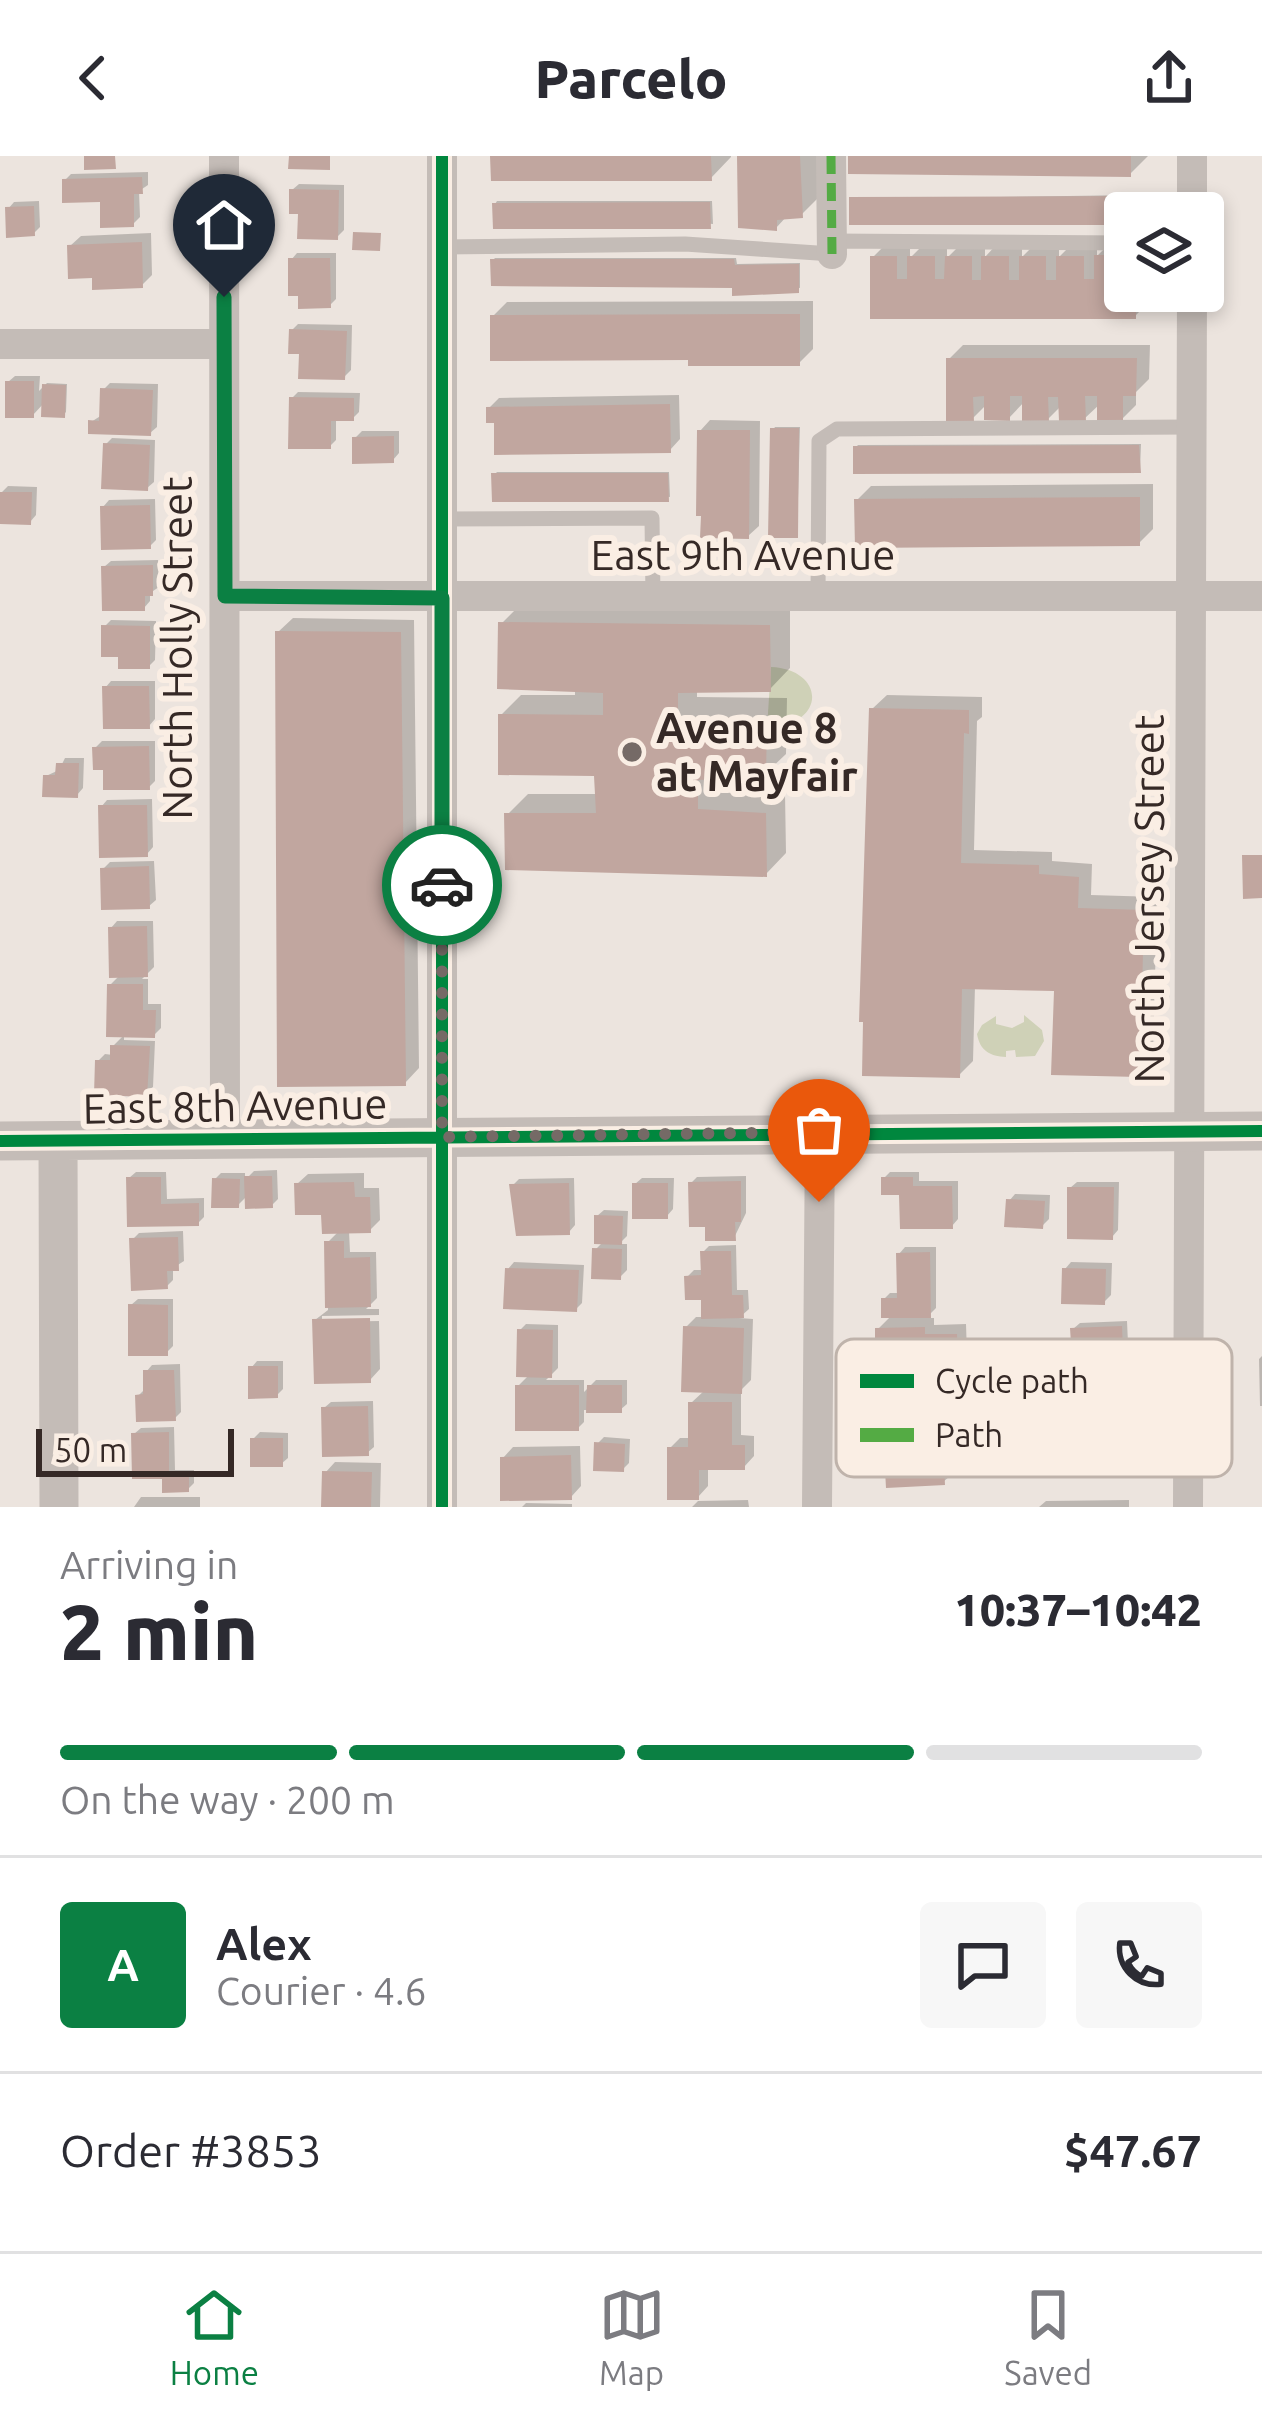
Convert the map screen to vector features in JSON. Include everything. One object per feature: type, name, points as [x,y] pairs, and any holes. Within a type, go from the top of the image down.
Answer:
[{"type":"street","name":"North Holly Street","points":[[224,156],[225,1140]]},
{"type":"street","points":[[442,156],[442,1507]]},
{"type":"street","points":[[831,156],[832,248]]},
{"type":"street","points":[[1192,156],[1192,192]]},
{"type":"street","name":"North Jersey Street","points":[[1190,1339],[1192,312]]},
{"type":"street","points":[[0,344],[224,344]]},
{"type":"street","name":"East 9th Avenue","points":[[225,596],[1262,596]]},
{"type":"street","name":"East 8th Avenue","points":[[0,1141],[1262,1131]]},
{"type":"street","points":[[817,1507],[820,1132]]},
{"type":"street","points":[[58,1141],[58,1507]]},
{"type":"street","name":"North Jersey Street","points":[[1188,1477],[1188,1507]]},
{"type":"lane","points":[[442,248],[1104,243]]},
{"type":"lane","points":[[818,597],[819,441],[837,429],[1191,427]]},
{"type":"lane","points":[[442,519],[652,518],[653,598]]},
{"type":"green space","points":[[771,667],[801,677],[812,697],[801,717],[767,728]]},
{"type":"green space","points":[[1024,1015],[1042,1030],[1044,1041],[1035,1056],[1016,1057],[1015,1050],[1006,1051],[1006,1057],[983,1048],[977,1034],[982,1025],[996,1016],[996,1024],[1012,1028],[1024,1022]]},
{"type":"building","points":[[84,156],[115,156],[116,169],[84,170]]},
{"type":"building","points":[[289,156],[330,156],[330,170],[288,169]]},
{"type":"building","points":[[490,156],[711,156],[712,181],[491,181]]},
{"type":"building","points":[[737,156],[800,156],[803,218],[777,220],[777,231],[738,228]]},
{"type":"building","points":[[848,156],[1131,156],[1131,177],[848,174]]},
{"type":"building","points":[[142,177],[143,194],[134,194],[134,227],[100,228],[100,202],[62,203],[62,179]]},
{"type":"building","points":[[289,189],[339,190],[338,240],[297,239],[298,214],[289,214]]},
{"type":"building","points":[[1104,196],[1104,225],[849,225],[849,197]]},
{"type":"building","points":[[710,202],[711,229],[493,229],[492,203]]},
{"type":"building","points":[[34,206],[35,236],[6,238],[5,207]]},
{"type":"building","points":[[353,232],[381,233],[380,251],[352,250]]},
{"type":"building","points":[[142,242],[143,288],[92,290],[92,278],[68,279],[67,245]]},
{"type":"building","points":[[1094,255],[1104,255],[1104,312],[1136,312],[1136,319],[870,319],[870,256],[897,256],[897,279],[907,279],[907,256],[935,256],[935,279],[944,279],[945,256],[972,256],[972,280],[981,280],[981,256],[1009,256],[1009,280],[1019,280],[1019,256],[1046,256],[1046,280],[1056,280],[1056,256],[1084,256],[1084,279],[1094,279]]},
{"type":"building","points":[[288,258],[330,258],[331,308],[298,309],[298,296],[288,296]]},
{"type":"building","points":[[490,259],[734,259],[735,265],[799,264],[799,293],[732,296],[732,288],[491,286]]},
{"type":"building","points":[[800,314],[800,366],[688,366],[688,360],[490,361],[490,315]]},
{"type":"building","points":[[289,329],[347,331],[345,380],[298,379],[299,354],[288,354]]},
{"type":"building","points":[[946,358],[1137,358],[1136,396],[1123,396],[1123,422],[1097,421],[1097,396],[1085,396],[1086,422],[1059,421],[1058,397],[1048,397],[1049,422],[1022,422],[1022,396],[1010,396],[1010,421],[984,420],[984,396],[973,397],[974,422],[946,422]]},
{"type":"building","points":[[5,381],[34,381],[34,418],[5,418]]},
{"type":"building","points":[[42,384],[66,385],[65,418],[41,417]]},
{"type":"building","points":[[100,388],[153,390],[151,436],[88,434],[88,420],[99,421]]},
{"type":"building","points":[[289,397],[354,398],[354,421],[331,421],[331,449],[288,449]]},
{"type":"building","points":[[670,404],[671,453],[494,455],[494,423],[486,423],[486,407]]},
{"type":"building","points":[[770,428],[799,428],[798,538],[768,538]]},
{"type":"building","points":[[697,430],[750,430],[749,539],[700,538]]},
{"type":"building","points":[[394,436],[394,463],[352,464],[352,437]]},
{"type":"building","points":[[103,443],[150,445],[148,491],[101,489]]},
{"type":"building","points":[[1139,445],[1141,473],[853,474],[853,446]]},
{"type":"building","points":[[491,473],[668,473],[669,502],[492,502]]},
{"type":"building","points":[[0,492],[32,492],[31,525],[0,524]]},
{"type":"building","points":[[1140,497],[1140,546],[855,548],[854,499]]},
{"type":"building","points":[[150,505],[151,549],[101,550],[100,506]]},
{"type":"building","points":[[153,565],[153,596],[145,596],[145,611],[102,611],[101,566]]},
{"type":"building","name":"Avenue 8 at Mayfair","points":[[498,622],[770,625],[771,692],[678,693],[678,717],[767,718],[766,777],[698,780],[698,809],[766,813],[767,877],[505,870],[504,813],[596,813],[594,776],[498,775],[498,714],[603,715],[603,693],[497,689]]},
{"type":"building","points":[[101,625],[150,626],[150,669],[118,669],[118,657],[101,657]]},
{"type":"building","points":[[275,631],[401,632],[406,1086],[277,1087]]},
{"type":"building","points":[[102,686],[149,686],[150,729],[103,729]]},
{"type":"building","points":[[869,708],[969,710],[969,734],[964,733],[961,863],[1039,865],[1039,874],[1079,877],[1078,908],[1144,910],[1140,1077],[1051,1075],[1054,991],[962,989],[960,1078],[862,1076],[863,1022],[859,1022]]},
{"type":"building","points":[[149,746],[150,790],[103,790],[103,770],[93,770],[92,747]]},
{"type":"building","points":[[56,763],[79,763],[78,798],[42,797],[43,775],[55,775]]},
{"type":"building","points":[[98,805],[147,805],[148,857],[99,858]]},
{"type":"building","points":[[1242,855],[1262,855],[1262,898],[1243,899]]},
{"type":"building","points":[[149,866],[150,909],[101,910],[100,868]]},
{"type":"building","points":[[147,926],[148,977],[109,978],[108,927]]},
{"type":"building","points":[[107,984],[143,984],[143,1010],[156,1010],[155,1038],[106,1037]]},
{"type":"building","points":[[110,1045],[150,1046],[147,1097],[94,1095],[95,1060],[110,1060]]},
{"type":"building","points":[[244,1176],[272,1176],[273,1208],[245,1209]]},
{"type":"building","points":[[126,1177],[161,1177],[161,1204],[199,1203],[199,1226],[127,1227]]},
{"type":"building","points":[[881,1177],[913,1177],[913,1186],[952,1186],[953,1229],[900,1229],[899,1195],[881,1195]]},
{"type":"building","points":[[212,1178],[240,1179],[239,1208],[211,1208]]},
{"type":"building","points":[[741,1181],[736,1241],[705,1241],[705,1227],[689,1227],[688,1182]]},
{"type":"building","points":[[354,1182],[355,1197],[370,1197],[371,1233],[322,1234],[321,1215],[295,1215],[294,1183]]},
{"type":"building","points":[[569,1183],[570,1235],[516,1236],[509,1184]]},
{"type":"building","points":[[632,1183],[668,1183],[668,1219],[632,1219]]},
{"type":"building","points":[[1067,1187],[1114,1187],[1113,1240],[1067,1239]]},
{"type":"building","points":[[1006,1199],[1045,1201],[1043,1229],[1004,1227]]},
{"type":"building","points":[[594,1215],[623,1216],[622,1245],[594,1244]]},
{"type":"building","points":[[178,1237],[179,1271],[167,1271],[168,1289],[131,1291],[129,1238]]},
{"type":"building","points":[[324,1241],[344,1241],[344,1258],[370,1257],[371,1307],[325,1308]]},
{"type":"building","points":[[592,1248],[622,1249],[621,1280],[591,1279]]},
{"type":"building","points":[[700,1251],[731,1251],[732,1295],[743,1295],[744,1318],[701,1319],[701,1300],[685,1300],[684,1276],[701,1275]]},
{"type":"building","points":[[930,1252],[931,1318],[881,1318],[881,1298],[897,1298],[896,1253]]},
{"type":"building","points":[[505,1268],[579,1270],[577,1312],[503,1309]]},
{"type":"building","points":[[1062,1268],[1106,1269],[1105,1305],[1061,1304]]},
{"type":"building","points":[[128,1304],[168,1305],[168,1356],[128,1356]]},
{"type":"building","points":[[370,1318],[371,1383],[314,1384],[312,1319]]},
{"type":"building","points":[[683,1326],[744,1328],[742,1394],[681,1392]]},
{"type":"building","points":[[1122,1326],[1123,1339],[1071,1339],[1070,1328]]},
{"type":"building","points":[[925,1327],[925,1334],[957,1334],[957,1339],[875,1339],[875,1328]]},
{"type":"building","points":[[517,1329],[553,1330],[552,1378],[516,1377]]},
{"type":"building","points":[[248,1366],[278,1366],[278,1398],[248,1399]]},
{"type":"building","points":[[143,1370],[174,1370],[176,1421],[136,1422],[135,1395],[143,1394]]},
{"type":"building","points":[[515,1385],[579,1385],[579,1431],[515,1431]]},
{"type":"building","points":[[587,1385],[622,1385],[622,1413],[586,1413]]},
{"type":"building","points":[[688,1402],[732,1402],[732,1445],[745,1445],[745,1470],[699,1470],[699,1500],[667,1500],[667,1447],[688,1447]]},
{"type":"building","points":[[368,1406],[369,1456],[322,1457],[321,1407]]},
{"type":"building","points":[[169,1432],[169,1475],[189,1475],[189,1492],[162,1493],[162,1479],[132,1479],[131,1433]]},
{"type":"building","points":[[250,1438],[283,1438],[283,1467],[250,1467]]},
{"type":"building","points":[[594,1442],[625,1444],[624,1472],[593,1471]]},
{"type":"building","points":[[571,1455],[572,1500],[500,1501],[500,1457]]},
{"type":"building","points":[[322,1471],[372,1472],[371,1507],[321,1507]]},
{"type":"building","points":[[885,1477],[945,1477],[945,1485],[886,1488]]},
{"type":"marked path","points":[[831,156],[832,254]]},
{"type":"cycle path","points":[[442,156],[442,1507]]},
{"type":"cycle path","points":[[0,1141],[1262,1131]]},
{"type":"way so far","points":[[442,885],[442,1137],[820,1132],[819,1202]]},
{"type":"place","name":"Avenue 8 at Mayfair","points":[[632,752]]},
{"type":"route","points":[[224,297],[225,596],[442,598],[442,885]]}]
